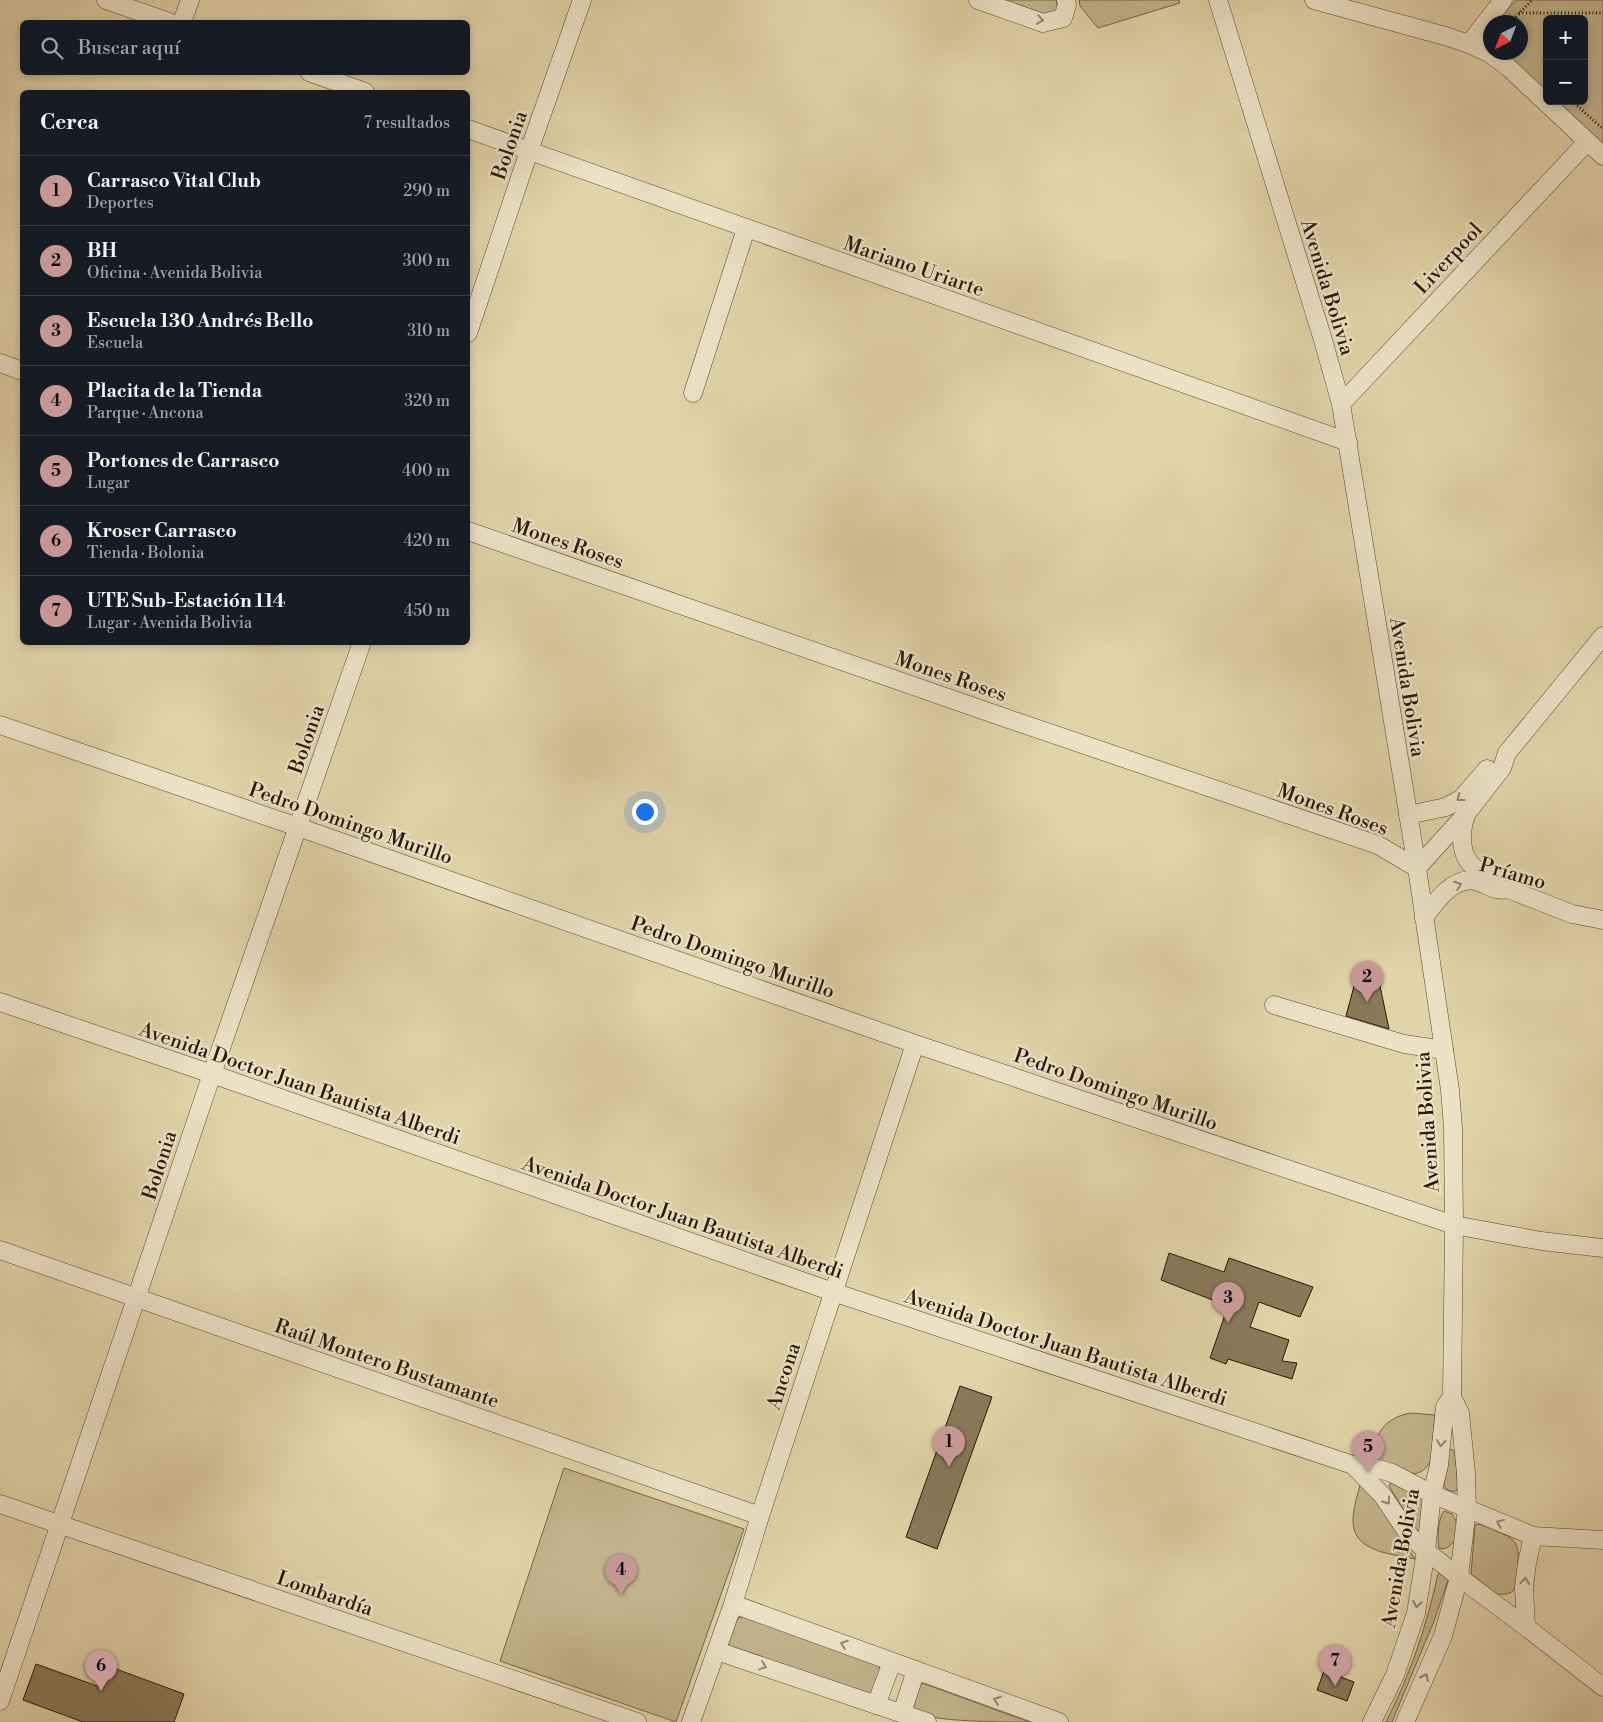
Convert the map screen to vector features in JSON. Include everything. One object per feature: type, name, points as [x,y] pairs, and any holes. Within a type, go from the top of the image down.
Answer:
[{"type":"street","points":[[106,0],[163,20]]},
{"type":"street","points":[[183,20],[190,0]]},
{"type":"street","name":"Bolonia","points":[[470,327],[528,151],[582,0]]},
{"type":"street","points":[[978,0],[1043,23],[1062,18],[1067,5],[1066,0]]},
{"type":"street","name":"Avenida Bolivia","points":[[1218,0],[1341,404],[1417,868],[1450,1090],[1453,1128],[1454,1225],[1452,1397],[1460,1413],[1466,1473],[1467,1509],[1459,1577],[1444,1636],[1405,1722]]},
{"type":"street","points":[[1314,0],[1469,44],[1489,53],[1509,68],[1603,156]]},
{"type":"street","points":[[1469,44],[1503,0]]},
{"type":"street","points":[[317,75],[359,90]]},
{"type":"street","name":"Mariano Uriarte","points":[[470,130],[1348,442]]},
{"type":"street","name":"Liverpool","points":[[1341,404],[1587,142]]},
{"type":"street","points":[[693,393],[746,229]]},
{"type":"street","points":[[0,363],[20,371]]},
{"type":"street","name":"Mones Roses","points":[[470,532],[1378,845],[1417,868]]},
{"type":"street","points":[[1408,815],[1446,807],[1461,799],[1494,761],[1507,753],[1603,636]]},
{"type":"street","name":"Bolonia","points":[[0,1701],[212,1074],[361,645]]},
{"type":"street","name":"Pedro Domingo Murillo","points":[[0,725],[298,827],[915,1044],[1454,1225],[1541,1241],[1603,1248]]},
{"type":"street","points":[[1417,868],[1467,813],[1502,768],[1507,753]]},
{"type":"street","points":[[1467,813],[1463,823],[1462,839],[1466,858],[1474,868],[1502,882],[1508,889]]},
{"type":"street","name":"Príamo","points":[[1424,918],[1450,888],[1473,880],[1500,891],[1508,889],[1572,914],[1603,920]]},
{"type":"street","name":"Avenida Doctor Juan Bautista Alberdi","points":[[0,1002],[212,1074],[833,1292],[1353,1466],[1383,1496],[1410,1535],[1426,1551],[1603,1687]]},
{"type":"street","points":[[1274,1005],[1404,1044],[1444,1050]]},
{"type":"street","name":"Ancona","points":[[691,1722],[733,1604],[760,1516],[915,1044]]},
{"type":"street","name":"Raúl Montero Bustamante","points":[[0,1250],[760,1516]]},
{"type":"street","name":"Avenida Bolivia","points":[[1372,1722],[1395,1675],[1416,1614],[1426,1551],[1432,1494],[1439,1465],[1445,1407],[1452,1397]]},
{"type":"street","name":"Avenida Doctor Juan Bautista Alberdi","points":[[1353,1466],[1361,1464],[1392,1473],[1432,1494],[1533,1536],[1603,1540]]},
{"type":"street","name":"Lombardía","points":[[0,1504],[637,1722]]},
{"type":"street","points":[[1526,1627],[1524,1587],[1533,1536]]},
{"type":"street","points":[[733,1604],[1059,1722]]},
{"type":"street","points":[[716,1651],[927,1722]]},
{"type":"street","points":[[876,1705],[892,1662]]},
{"type":"street","points":[[902,1714],[916,1670]]},
{"type":"path","points":[[1520,13],[1532,0]]},
{"type":"path","points":[[1520,13],[1603,12]]},
{"type":"path","points":[[1576,105],[1603,129]]},
{"type":"shaded area","points":[[995,0],[1056,0],[1058,10],[1056,13],[1045,15]]},
{"type":"shaded area","points":[[1079,0],[1179,0],[1180,3],[1098,28],[1080,6]]},
{"type":"shaded area","points":[[1516,0],[1603,0],[1603,145],[1559,105],[1588,105],[1588,15],[1543,15],[1543,90],[1510,60],[1528,60],[1528,15],[1502,15]]},
{"type":"shaded area","points":[[1410,1413],[1435,1415],[1431,1459],[1427,1466],[1415,1474],[1369,1459],[1382,1429],[1393,1419]]},
{"type":"shaded area","points":[[1451,1449],[1455,1452],[1458,1487],[1456,1491],[1447,1489],[1444,1485],[1448,1453]]},
{"type":"shaded area","points":[[564,1468],[744,1529],[676,1722],[500,1661]]},
{"type":"shaded area","points":[[1392,1481],[1424,1499],[1420,1531],[1416,1531],[1389,1486]]},
{"type":"shaded area","points":[[1360,1485],[1369,1490],[1415,1559],[1375,1550],[1359,1539],[1353,1521]]},
{"type":"shaded area","points":[[1444,1511],[1452,1514],[1458,1529],[1456,1538],[1444,1549],[1439,1548],[1438,1540],[1439,1523]]},
{"type":"shaded area","points":[[1479,1524],[1507,1536],[1517,1546],[1518,1575],[1516,1586],[1510,1593],[1497,1594],[1471,1574],[1475,1525]]},
{"type":"shaded area","points":[[1440,1573],[1448,1580],[1434,1621],[1392,1722],[1386,1722],[1417,1650],[1438,1574]]},
{"type":"shaded area","points":[[740,1617],[745,1617],[877,1665],[881,1669],[871,1698],[728,1649],[731,1632]]},
{"type":"shaded area","points":[[921,1684],[1029,1722],[951,1720],[912,1712],[919,1685]]},
{"type":"building","points":[[1357,975],[1379,981],[1389,1029],[1346,1016]]},
{"type":"building","points":[[1169,1253],[1224,1272],[1229,1258],[1313,1287],[1300,1317],[1259,1302],[1250,1327],[1289,1340],[1282,1361],[1297,1363],[1292,1379],[1228,1359],[1226,1364],[1210,1358],[1228,1306],[1161,1280]]},
{"type":"building","points":[[960,1386],[992,1397],[937,1549],[906,1537]]},
{"type":"building","points":[[36,1664],[100,1687],[108,1666],[184,1694],[174,1722],[83,1722],[23,1700]]},
{"type":"building","points":[[1324,1671],[1354,1682],[1347,1701],[1317,1690]]},
{"type":"place","name":"BH","points":[[1367,1002]]},
{"type":"place","name":"Escuela 130 Andrés Bello","points":[[1228,1323]]},
{"type":"place","name":"Carrasco Vital Club","points":[[949,1467]]},
{"type":"place","name":"Portones de Carrasco","points":[[1368,1472]]},
{"type":"place","name":"Placita de la Tienda","points":[[621,1595]]},
{"type":"place","name":"UTE Sub-Estación 114","points":[[1335,1686]]},
{"type":"place","name":"Kroser Carrasco","points":[[101,1691]]}]
